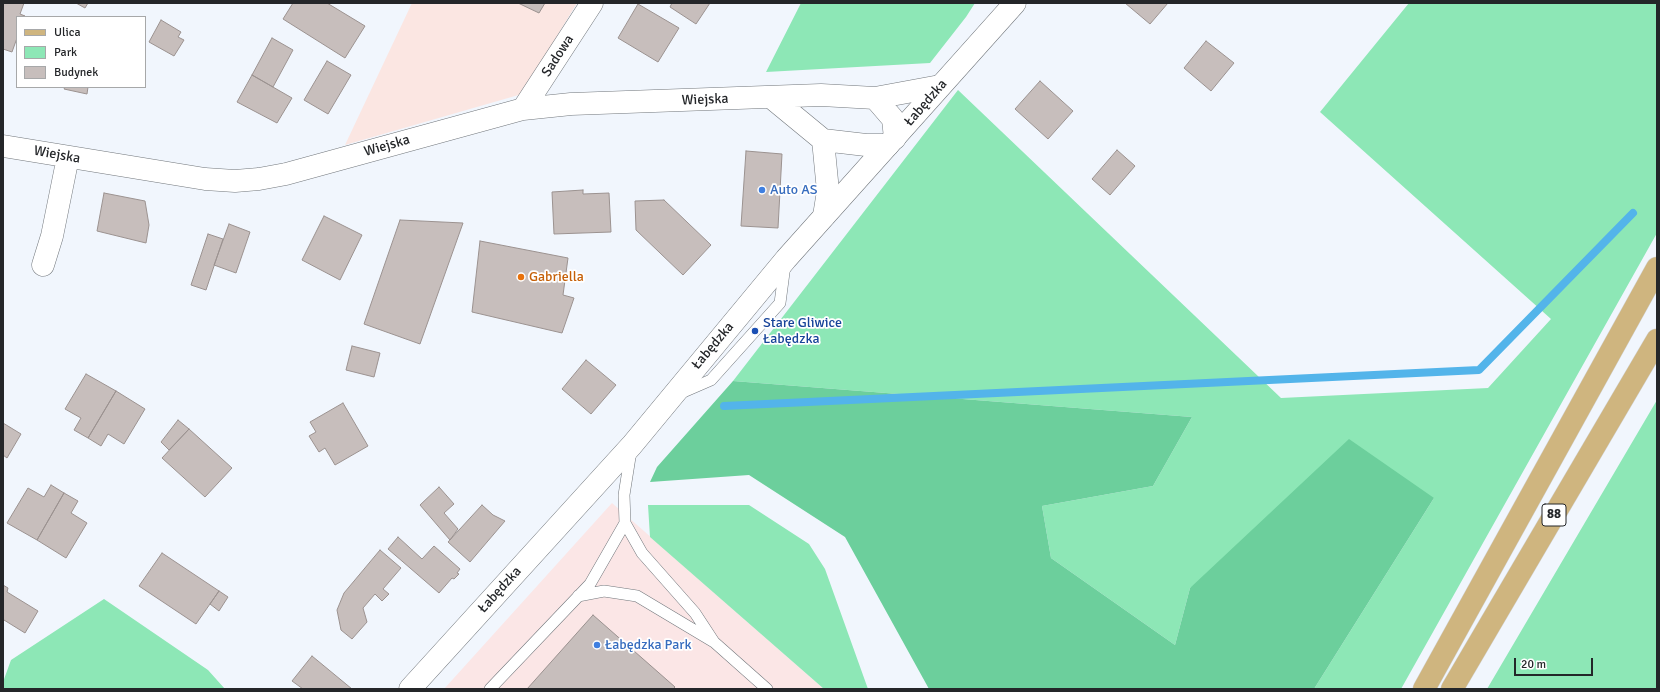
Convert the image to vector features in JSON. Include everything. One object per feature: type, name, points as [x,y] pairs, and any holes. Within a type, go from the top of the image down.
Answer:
[{"type":"main road","points":[[1424,689],[1657,268]]},
{"type":"main road","name":"88","points":[[1452,689],[1657,340]]},
{"type":"street","name":"Sadowa","points":[[523,109],[592,3]]},
{"type":"street","name":"Łabędzka","points":[[410,689],[425,679],[632,445],[669,398],[786,259],[892,142],[1003,11],[1015,3]]},
{"type":"street","name":"Wiejska","points":[[3,146],[205,179],[234,181],[259,179],[286,174],[523,109],[571,104],[826,95],[875,98],[940,86]]},
{"type":"street","points":[[772,98],[823,140],[866,145],[892,142],[893,119],[875,98]]},
{"type":"street","points":[[823,140],[828,191],[824,216]]},
{"type":"street","points":[[43,265],[52,236],[68,157]]},
{"type":"lane","points":[[632,445],[624,495],[625,523],[642,553],[695,613],[714,642]]},
{"type":"lane","points":[[490,689],[590,584],[625,523]]},
{"type":"lane","points":[[578,596],[604,591],[637,596],[714,642],[768,689]]},
{"type":"shaded area","points":[[412,3],[577,3],[522,94],[345,145]]},
{"type":"shaded area","points":[[612,503],[824,689],[444,689]]},
{"type":"green space","points":[[801,3],[975,3],[930,63],[766,72]]},
{"type":"green space","points":[[1409,3],[1657,3],[1657,233],[1401,689],[1314,689],[1434,498],[1190,588],[1175,645],[1051,558],[1042,506],[1153,486],[1192,417],[733,381],[958,90],[1281,398],[1488,388],[1551,319],[1320,112]]},
{"type":"green space","points":[[733,381],[1192,417],[1153,486],[1042,506],[1051,558],[1175,645],[1190,588],[1349,439],[1434,498],[1314,689],[929,689],[845,537],[749,475],[650,482],[657,467]]},
{"type":"green space","points":[[1657,400],[1657,689],[1487,689]]},
{"type":"green space","points":[[648,505],[749,505],[809,544],[825,569],[868,689],[824,689],[650,537]]},
{"type":"green space","points":[[104,599],[208,670],[225,689],[3,689],[3,682],[11,660]]},
{"type":"building","points":[[3,3],[24,3],[20,14],[25,16],[16,16],[16,41],[12,52],[3,49]]},
{"type":"building","points":[[76,3],[88,3],[85,8]]},
{"type":"building","points":[[293,3],[327,3],[365,26],[345,58],[283,19]]},
{"type":"building","points":[[518,3],[545,3],[539,13]]},
{"type":"building","points":[[672,3],[710,3],[696,24],[670,7]]},
{"type":"building","points":[[1125,3],[1168,3],[1150,24]]},
{"type":"building","points":[[638,4],[679,28],[658,62],[618,38]]},
{"type":"building","points":[[161,20],[181,32],[178,37],[184,40],[174,56],[149,42]]},
{"type":"building","points":[[272,38],[293,50],[273,87],[252,75]]},
{"type":"building","points":[[1206,41],[1234,63],[1211,91],[1184,68]]},
{"type":"building","points":[[327,61],[351,75],[328,114],[304,100]]},
{"type":"building","points":[[252,75],[292,98],[277,123],[237,102]]},
{"type":"building","points":[[1040,81],[1073,111],[1048,139],[1015,109]]},
{"type":"building","points":[[64,88],[88,88],[87,94]]},
{"type":"building","points":[[1117,150],[1135,166],[1110,195],[1092,179]]},
{"type":"building","name":"Auto AS","points":[[746,151],[782,154],[778,228],[741,226]]},
{"type":"building","points":[[583,190],[583,194],[609,193],[611,232],[554,234],[552,192]]},
{"type":"building","points":[[104,193],[145,201],[149,225],[146,243],[97,231]]},
{"type":"building","points":[[664,200],[711,245],[683,275],[636,230],[635,201]]},
{"type":"building","points":[[324,216],[362,235],[340,280],[302,260]]},
{"type":"building","points":[[400,220],[463,223],[420,344],[364,324]]},
{"type":"building","points":[[229,224],[250,232],[236,273],[214,265]]},
{"type":"building","points":[[208,234],[223,239],[206,290],[191,285]]},
{"type":"building","name":"Gabriella","points":[[480,241],[568,258],[563,295],[574,298],[562,333],[472,312]]},
{"type":"building","points":[[352,346],[380,353],[374,377],[346,370]]},
{"type":"building","points":[[586,360],[616,385],[591,414],[562,389]]},
{"type":"building","points":[[86,374],[116,391],[88,438],[74,430],[81,418],[65,409]]},
{"type":"building","points":[[116,391],[145,409],[124,444],[108,434],[101,446],[88,438]]},
{"type":"building","points":[[343,403],[368,446],[335,465],[325,448],[319,452],[309,436],[316,432],[310,422]]},
{"type":"building","points":[[178,420],[189,429],[169,450],[161,442]]},
{"type":"building","points":[[3,423],[21,434],[7,458],[3,455]]},
{"type":"building","points":[[189,429],[232,468],[205,497],[162,458]]},
{"type":"building","points":[[51,485],[64,493],[37,540],[7,523],[28,488],[44,497]]},
{"type":"building","points":[[439,487],[454,504],[444,513],[458,529],[450,540],[420,505]]},
{"type":"building","points":[[64,493],[78,501],[71,513],[87,523],[66,558],[37,540]]},
{"type":"building","points":[[482,505],[493,515],[505,521],[470,562],[448,542]]},
{"type":"building","points":[[398,537],[422,559],[434,546],[460,569],[457,573],[459,574],[454,579],[452,578],[439,593],[388,549]]},
{"type":"building","points":[[380,550],[401,568],[383,589],[389,594],[382,601],[375,594],[363,608],[367,622],[352,639],[341,630],[337,610],[344,593]]},
{"type":"building","points":[[162,553],[219,591],[196,624],[139,586]]},
{"type":"building","points":[[3,585],[8,588],[7,592],[38,611],[25,633],[4,620],[3,623]]},
{"type":"building","points":[[219,591],[228,597],[219,611],[210,604]]},
{"type":"building","name":"Łabędzka Park","points":[[593,615],[675,687],[673,689],[527,689]]},
{"type":"building","points":[[312,656],[352,689],[303,689],[292,681]]},
{"type":"waterway","points":[[724,406],[1479,370],[1633,213]]},
{"type":"place","name":"Auto AS","points":[[762,190]]},
{"type":"place","name":"Gabriella","points":[[521,277]]},
{"type":"place","name":"Stare Gliwice Łabędzka","points":[[755,331]]},
{"type":"place","name":"Łabędzka Park","points":[[597,645]]}]
